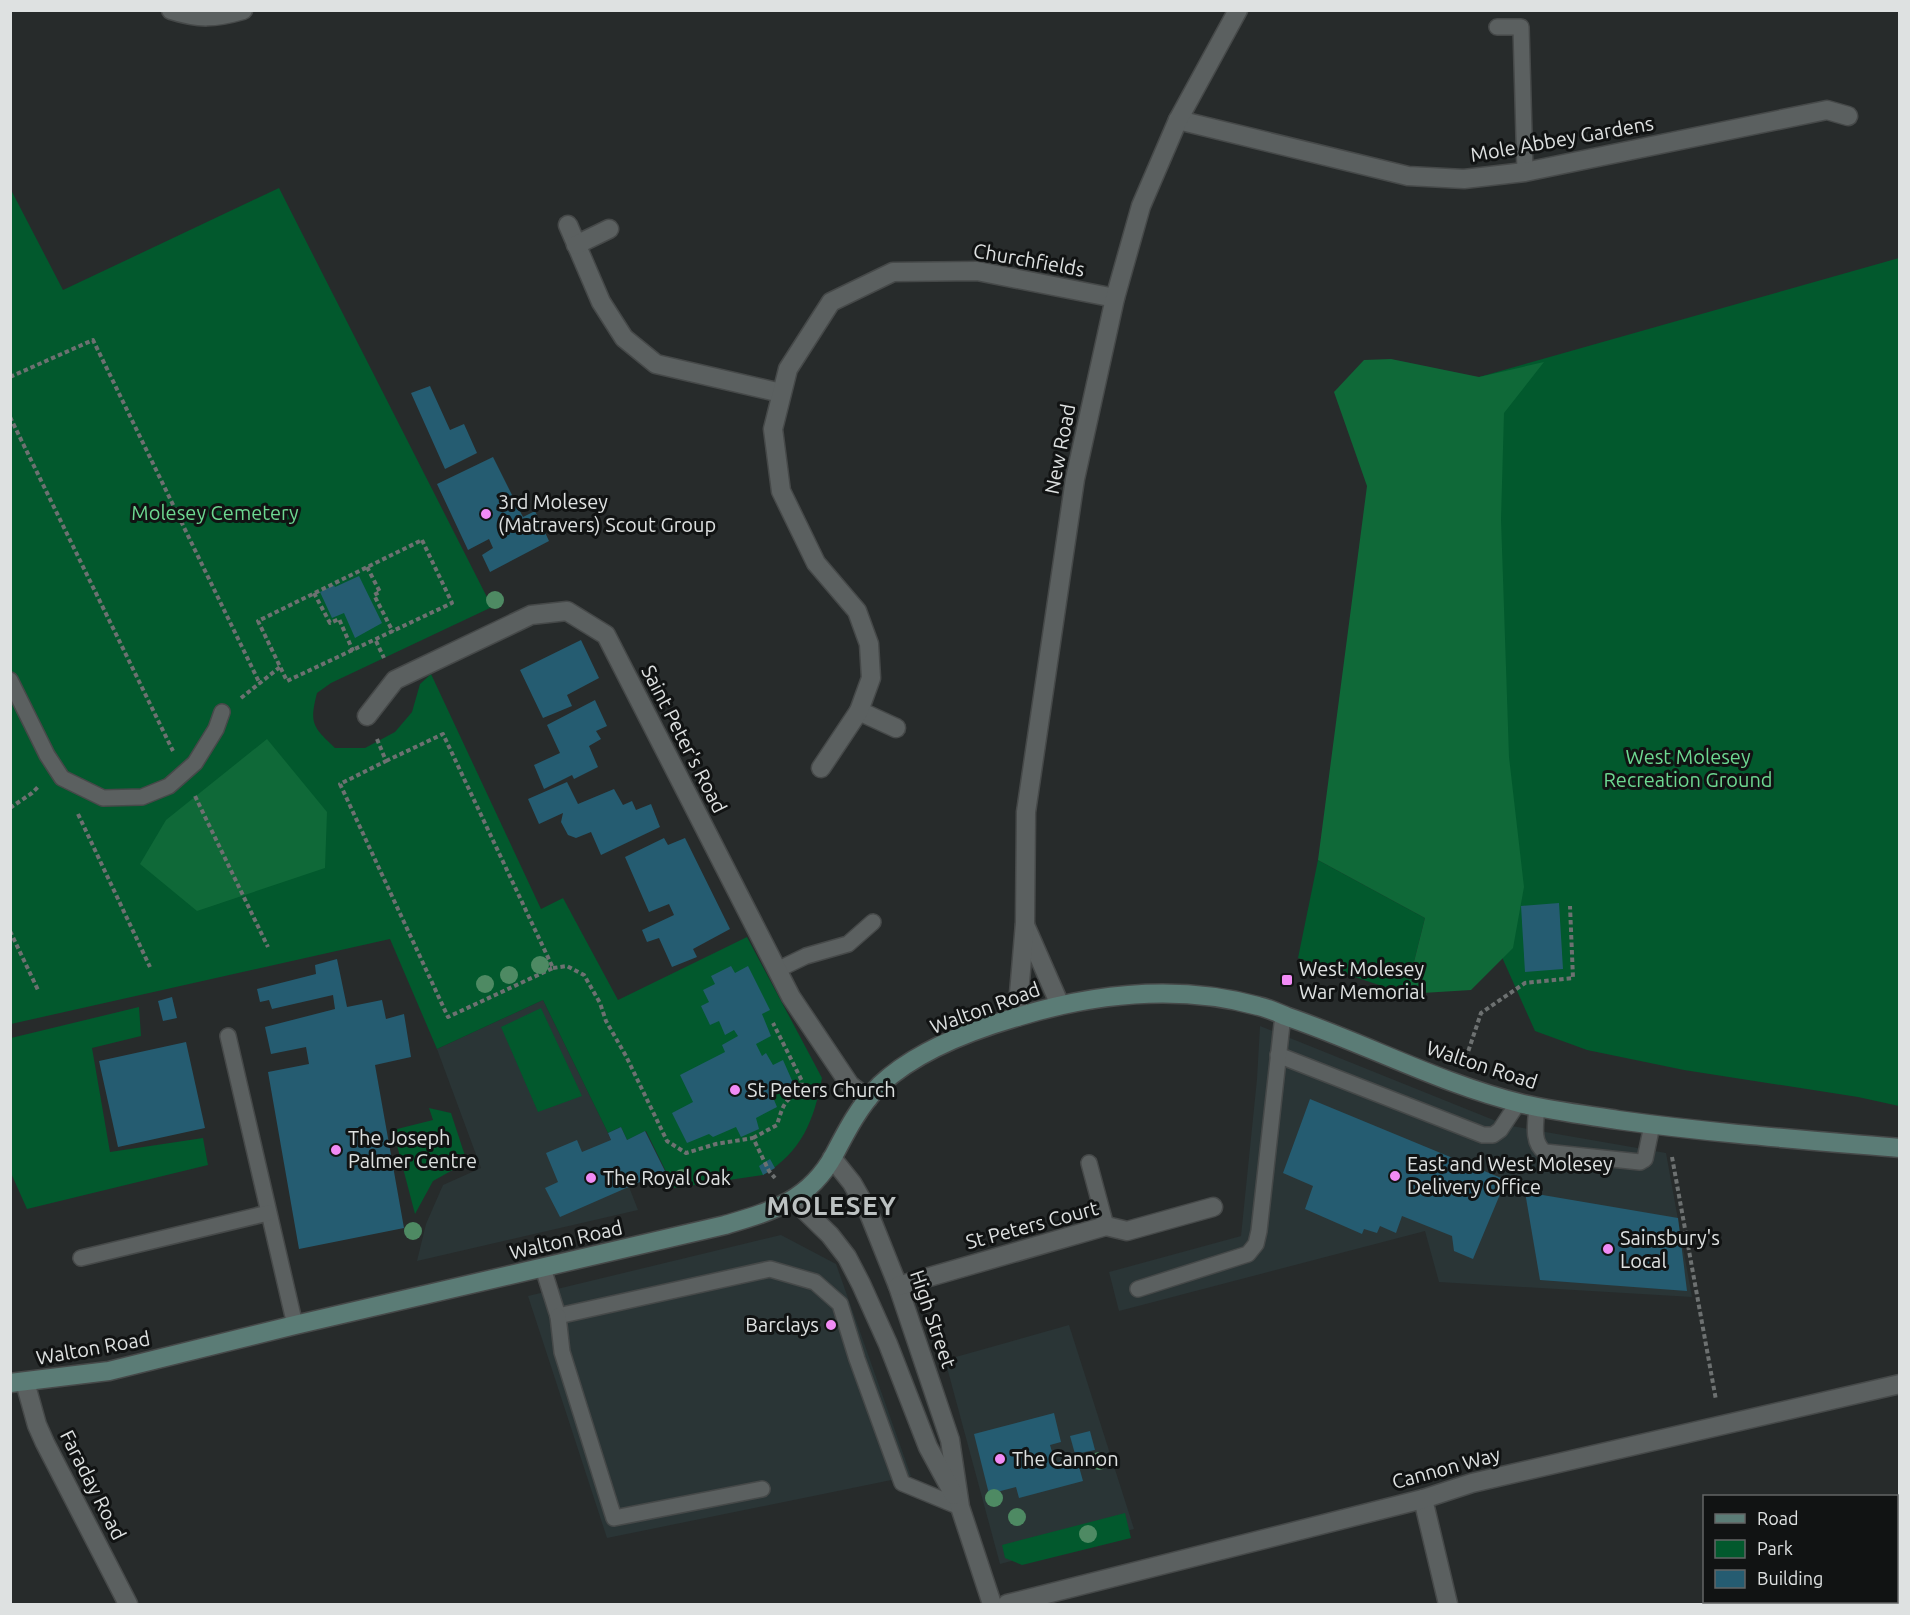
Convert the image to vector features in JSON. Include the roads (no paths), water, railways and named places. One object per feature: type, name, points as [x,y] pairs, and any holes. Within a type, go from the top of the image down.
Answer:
[{"type":"main road","name":"Walton Road","points":[[18,1383],[109,1371],[725,1225],[772,1211],[794,1200],[822,1175],[845,1133],[881,1084],[931,1052],[958,1038],[1017,1017],[1060,1005],[1112,995],[1173,993],[1235,1000],[1261,1006],[1457,1084],[1537,1107],[1658,1125],[1899,1148]]},
{"type":"street","points":[[171,10],[193,17],[217,17],[243,10]]},
{"type":"street","name":"New Road","points":[[1017,1017],[1024,923],[1026,812],[1075,479],[1115,298],[1141,206],[1178,120],[1238,10]]},
{"type":"street","name":"Mole Abbey Gardens","points":[[1178,120],[1408,176],[1464,179],[1525,172],[1827,110],[1848,116]]},
{"type":"street","points":[[568,225],[601,302],[624,338],[656,364],[781,393]]},
{"type":"street","points":[[576,245],[609,229]]},
{"type":"street","name":"Churchfields","points":[[820,768],[859,711],[871,678],[869,644],[857,611],[816,563],[781,491],[773,429],[788,369],[831,302],[893,272],[977,271],[1115,298]]},
{"type":"street","name":"Saint Peter's Road","points":[[367,716],[395,680],[531,615],[567,611],[606,635],[791,996],[849,1084],[868,1099]]},
{"type":"street","points":[[859,711],[896,728]]},
{"type":"street","name":"New Road","points":[[1024,923],[1060,1005]]},
{"type":"street","name":"High Street","points":[[832,1158],[852,1183],[868,1211],[898,1286],[950,1440],[960,1507],[992,1605]]},
{"type":"street","name":"High Street","points":[[794,1200],[830,1235],[847,1257],[888,1344],[928,1447],[960,1507]]},
{"type":"street","name":"St Peters Court","points":[[898,1286],[1106,1226],[1127,1231],[1213,1207]]},
{"type":"street","name":"Faraday Road","points":[[18,1383],[45,1443],[128,1605]]},
{"type":"street","name":"Cannon Way","points":[[1007,1605],[1423,1499],[1472,1483],[1899,1384]]},
{"type":"street","points":[[1423,1499],[1448,1605]]},
{"type":"lane","points":[[1497,27],[1521,27],[1525,172]]},
{"type":"lane","points":[[10,680],[47,756],[59,773],[103,798],[142,797],[169,786],[195,763],[216,729],[222,712]]},
{"type":"lane","points":[[777,970],[806,956],[848,944],[873,922]]},
{"type":"lane","points":[[1138,1289],[1248,1254],[1256,1244],[1261,1219],[1282,1015]]},
{"type":"lane","points":[[228,1036],[296,1325]]},
{"type":"lane","points":[[1278,1055],[1483,1135],[1493,1135],[1500,1130],[1518,1102]]},
{"type":"lane","points":[[1537,1107],[1536,1142],[1545,1152],[1640,1162],[1645,1159],[1658,1125]]},
{"type":"lane","points":[[1089,1163],[1106,1226]]},
{"type":"lane","points":[[81,1258],[268,1213]]},
{"type":"lane","points":[[543,1268],[558,1316],[562,1352],[614,1518],[762,1489]]},
{"type":"lane","points":[[558,1316],[770,1269],[815,1282],[840,1304],[857,1359],[902,1483],[960,1507]]},
{"type":"place","name":"3rd Molesey (Matravers) Scout Group","points":[[486,514]]},
{"type":"place","name":"West Molesey War Memorial","points":[[1287,980]]},
{"type":"place","name":"St Peters Church","points":[[735,1090]]},
{"type":"place","name":"The Joseph Palmer Centre","points":[[336,1150]]},
{"type":"place","name":"East and West Molesey Delivery Office","points":[[1395,1176]]},
{"type":"place","name":"The Royal Oak","points":[[591,1178]]},
{"type":"place","name":"Sainsbury's Local","points":[[1608,1249]]},
{"type":"place","name":"Barclays","points":[[831,1325]]},
{"type":"place","name":"The Cannon","points":[[1000,1459]]},
{"type":"district","name":"MOLESEY","points":[[832,1206]]},
{"type":"park label","name":"Molesey Cemetery","points":[[215,513]]},
{"type":"park label","name":"West Molesey Recreation Ground","points":[[1688,768]]}]
